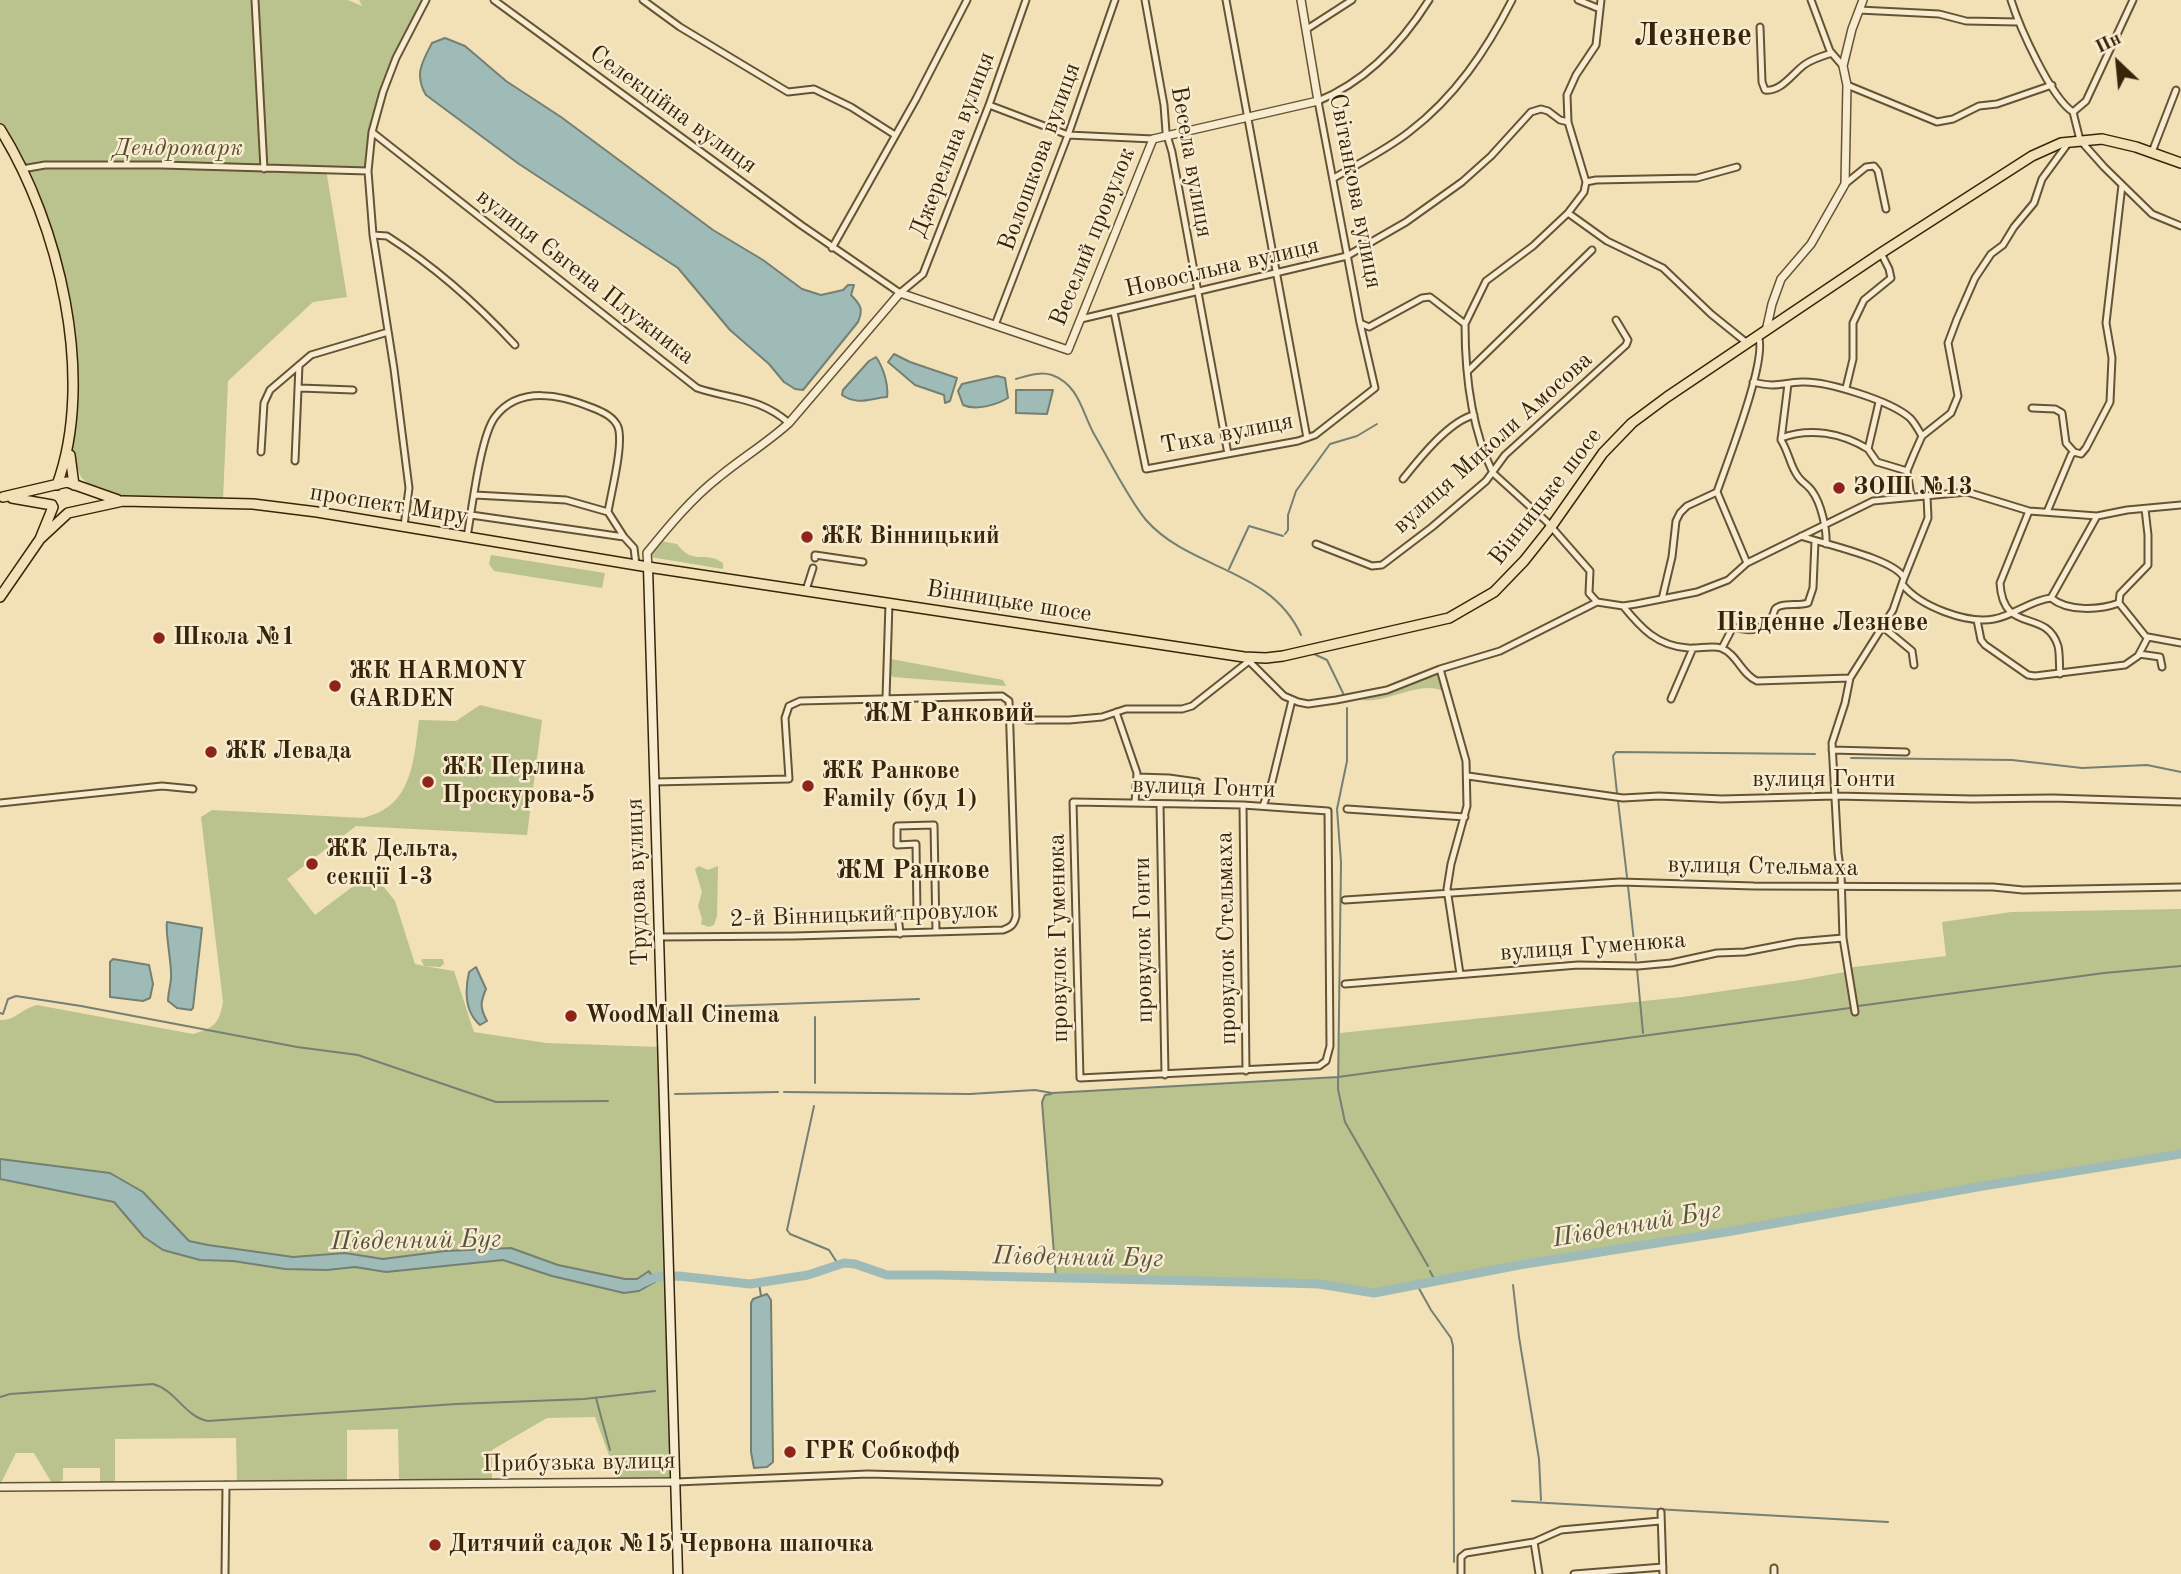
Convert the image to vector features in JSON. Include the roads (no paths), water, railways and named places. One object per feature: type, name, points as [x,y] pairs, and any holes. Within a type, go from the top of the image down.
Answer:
[{"type":"main road","points":[[0,129],[22,169],[46,227],[63,292],[71,355],[73,395],[69,446],[75,486],[81,498],[70,512],[40,539]]},
{"type":"main road","name":"Вінницьке шосе","points":[[806,590],[1250,659],[1283,656],[1449,618],[1494,592],[1524,561],[1603,453],[1632,423],[1881,253],[2023,161],[2047,149],[2080,140],[2116,141],[2181,163]]},
{"type":"main road","points":[[69,446],[56,486],[50,495],[53,506],[59,512],[70,512]]},
{"type":"main road","points":[[1,496],[67,482],[75,486]]},
{"type":"main road","name":"проспект Миру","points":[[75,486],[122,501]]},
{"type":"main road","points":[[1,496],[53,506]]},
{"type":"main road","name":"проспект Миру","points":[[70,512],[122,501],[265,505],[806,590]]},
{"type":"main road","points":[[0,597],[40,539],[53,506]]},
{"type":"main road","name":"Трудова вулиця","points":[[648,567],[678,1574]]},
{"type":"street","points":[[255,0],[264,169]]},
{"type":"street","points":[[404,526],[409,488],[373,235],[368,171],[372,132],[396,58],[426,0]]},
{"type":"street","name":"Селекційна вулиця","points":[[494,0],[832,248],[900,293]]},
{"type":"street","points":[[643,0],[680,27],[788,92],[814,89],[852,107],[895,135]]},
{"type":"street","points":[[832,248],[967,0]]},
{"type":"street","name":"Джерельна вулиця","points":[[900,293],[923,274],[989,105],[1026,0]]},
{"type":"street","name":"Волошкова вулиця","points":[[995,325],[1068,135],[1115,0]]},
{"type":"street","name":"Весела вулиця","points":[[1145,0],[1196,293],[1228,454]]},
{"type":"street","points":[[1226,0],[1307,438]]},
{"type":"street","name":"Світанкова вулиця","points":[[1301,0],[1360,323],[1375,388]]},
{"type":"street","points":[[1307,29],[1352,0]]},
{"type":"street","points":[[989,105],[1068,135],[1153,139],[1318,101],[1333,95],[1367,72],[1407,34],[1429,0]]},
{"type":"street","points":[[1334,178],[1408,133],[1440,104],[1478,61],[1512,0]]},
{"type":"street","points":[[1578,0],[1600,9]]},
{"type":"street","points":[[1597,602],[1589,593],[1590,571],[1551,527],[1493,473],[1478,434],[1474,415],[1465,324],[1486,281],[1533,246],[1568,213],[1584,192],[1586,182],[1569,122],[1567,95],[1576,75],[1596,45],[1601,0]]},
{"type":"street","points":[[1811,0],[1832,53],[1843,66]]},
{"type":"street","points":[[1845,184],[1847,85],[1843,66],[1863,0]]},
{"type":"street","points":[[2011,0],[2018,22],[2052,85],[2064,104],[2073,112],[2080,140],[2152,214],[2181,226]]},
{"type":"street","points":[[2073,112],[2085,101],[2133,0]]},
{"type":"street","points":[[1859,10],[1939,14],[1966,21],[2018,22]]},
{"type":"street","points":[[1760,27],[1762,82],[1765,90],[1777,88],[1804,64],[1832,53]]},
{"type":"street","points":[[1847,85],[1937,122],[1953,119],[1979,106],[1997,104],[2052,85]]},
{"type":"street","points":[[2152,152],[2176,90]]},
{"type":"street","name":"Новосільна вулиця","points":[[1080,319],[1348,256],[1406,222],[1462,182],[1491,156],[1531,112],[1541,109],[1569,122]]},
{"type":"street","name":"вулиця Євгена Плужника","points":[[372,132],[697,388],[761,404],[777,412],[789,423]]},
{"type":"street","name":"Веселий провулок","points":[[995,325],[1068,350],[1153,139]]},
{"type":"street","points":[[1910,496],[1907,471],[1922,436],[1951,413],[1955,404],[1957,390],[1948,343],[1975,278],[2034,203],[2042,179],[2069,142]]},
{"type":"street","points":[[22,169],[46,165],[162,165],[368,171]]},
{"type":"street","points":[[1748,563],[1717,492],[1753,382],[1762,333],[1781,279],[1811,244],[1845,184],[1866,167],[1874,166],[1878,171],[1886,209]]},
{"type":"street","points":[[1586,182],[1697,178],[1737,167]]},
{"type":"street","points":[[2032,408],[2055,409],[2062,413],[2066,443],[2074,452],[2081,454],[2110,402],[2112,370],[2106,323],[2122,185]]},
{"type":"street","points":[[1568,213],[1607,241],[1663,268],[1747,343]]},
{"type":"street","points":[[373,235],[387,236],[454,286],[490,317],[515,345]]},
{"type":"street","points":[[1468,371],[1592,250]]},
{"type":"street","points":[[1846,388],[1853,359],[1853,323],[1864,300],[1891,278],[1881,253]]},
{"type":"street","points":[[900,293],[995,325]]},
{"type":"street","name":"Трудова вулиця","points":[[648,567],[647,553],[663,534],[717,478],[771,440],[789,423],[900,293]]},
{"type":"street","points":[[1360,323],[1369,327],[1422,298],[1430,297],[1465,324]]},
{"type":"street","name":"Тиха вулиця","points":[[1114,312],[1146,469],[1307,438],[1315,435],[1375,388]]},
{"type":"street","name":"вулиця Миколи Амосова","points":[[1316,544],[1372,566],[1382,565],[1432,527],[1493,473],[1495,466],[1505,456],[1626,345],[1628,340],[1616,320]]},
{"type":"street","points":[[261,452],[265,397],[270,390],[311,355],[388,332]]},
{"type":"street","points":[[295,461],[299,365]]},
{"type":"street","points":[[1753,382],[1777,387],[1814,383],[1846,388],[1894,408],[1911,419],[1922,436]]},
{"type":"street","points":[[1788,384],[1781,438],[1798,477],[1811,488],[1815,496],[1825,523],[1825,544]]},
{"type":"street","points":[[300,388],[353,390]]},
{"type":"street","points":[[467,537],[489,426],[500,411],[521,398],[560,396],[612,418],[619,430],[608,512],[634,548],[636,565]]},
{"type":"street","points":[[1868,449],[1879,402]]},
{"type":"street","points":[[1403,479],[1442,436],[1461,421],[1474,415]]},
{"type":"street","points":[[1781,438],[1802,432],[1831,434],[1868,449],[1877,462],[1907,471]]},
{"type":"street","points":[[2047,512],[2074,452]]},
{"type":"street","points":[[1662,599],[1672,556],[1676,521],[1680,513],[1686,506],[1717,492]]},
{"type":"street","points":[[1027,720],[1102,717],[1126,709],[1182,709],[1192,706],[1250,659],[1284,696],[1308,704],[1387,690],[1440,669],[1500,651],[1597,602],[1623,606],[1697,592],[1728,580],[1748,563],[1873,501],[1967,492],[2029,511],[2097,516],[2181,505]]},
{"type":"street","points":[[475,495],[566,500],[608,512]]},
{"type":"street","points":[[1855,1012],[1843,938],[1832,743],[1850,678],[1883,627],[1928,519],[1927,496]]},
{"type":"street","points":[[2145,509],[2148,565],[2120,594],[2119,603],[2147,638],[2181,643]]},
{"type":"street","points":[[2029,511],[2000,583],[2003,603],[2009,613],[2047,629],[2058,645],[2060,674]]},
{"type":"street","points":[[471,515],[625,539]]},
{"type":"street","points":[[1801,536],[1857,552],[1903,573],[1904,581],[1913,597],[1930,606],[1977,620],[1996,619],[2051,598],[2097,516]]},
{"type":"street","points":[[1722,648],[1733,627],[1752,630],[1762,628],[1769,622],[1776,608],[1808,603],[1813,589],[1815,541]]},
{"type":"street","points":[[815,558],[815,555],[863,562]]},
{"type":"street","points":[[806,590],[813,568]]},
{"type":"street","points":[[2051,598],[2065,605],[2095,609],[2119,603]]},
{"type":"street","points":[[654,782],[789,779],[785,718],[789,706],[800,701],[886,698],[889,603]]},
{"type":"street","points":[[1623,606],[1643,631],[1661,642],[1693,648],[1722,648],[1757,681],[1850,678]]},
{"type":"street","points":[[1977,620],[1981,640],[1985,645],[2028,675],[2042,677],[2125,665],[2139,654],[2147,638]]},
{"type":"street","points":[[1883,627],[1912,651],[1913,665]]},
{"type":"street","points":[[1671,699],[1693,648]]},
{"type":"street","points":[[2139,654],[2160,657],[2162,667]]},
{"type":"street","points":[[1440,669],[1468,776],[1465,817],[1451,864],[1448,892],[1460,974]]},
{"type":"street","name":"2-й Вінницький провулок","points":[[659,937],[1003,930],[1015,923],[1009,701],[1002,696],[886,698]]},
{"type":"street","points":[[1263,806],[1272,782],[1292,700]]},
{"type":"street","points":[[1116,712],[1138,777],[1135,803]]},
{"type":"street","points":[[1832,750],[1906,752]]},
{"type":"street","name":"вулиця Гонти","points":[[1468,776],[1623,797],[1722,799],[1835,796],[2181,802]]},
{"type":"street","points":[[1138,777],[1197,782]]},
{"type":"street","points":[[0,803],[162,786],[193,789]]},
{"type":"street","name":"провулок Гуменюка","points":[[1079,802],[1073,802],[1080,1079],[1165,1075]]},
{"type":"street","name":"вулиця Гонти","points":[[1079,802],[1243,805],[1328,811],[1330,1046],[1326,1061],[1319,1066],[1246,1071]]},
{"type":"street","name":"провулок Гонти","points":[[1160,804],[1165,1075]]},
{"type":"street","name":"провулок Стельмаха","points":[[1243,805],[1246,1071]]},
{"type":"street","points":[[1347,809],[1465,817]]},
{"type":"street","points":[[900,934],[898,914],[917,914],[916,844],[897,845],[897,826],[934,825],[936,932]]},
{"type":"street","name":"вулиця Стельмаха","points":[[1345,900],[1620,881],[1993,887],[2024,890],[2181,887]]},
{"type":"street","name":"вулиця Гуменюка","points":[[1345,985],[1578,965],[1638,966],[1797,942],[1843,938]]},
{"type":"street","points":[[1165,1075],[1246,1071]]},
{"type":"street","name":"Прибузька вулиця","points":[[0,1487],[676,1482],[868,1474],[1159,1482]]},
{"type":"street","points":[[225,1574],[226,1485]]},
{"type":"street","points":[[1574,1574],[1663,1571],[1661,1512]]},
{"type":"street","points":[[1461,1574],[1463,1554],[1534,1542],[1561,1530],[1660,1521]]},
{"type":"street","points":[[1534,1542],[1539,1574]]},
{"type":"water","points":[[445,38],[465,46],[506,81],[561,117],[713,230],[763,260],[802,289],[821,295],[854,285],[851,295],[860,307],[858,322],[803,390],[795,389],[784,382],[769,364],[730,330],[678,268],[519,164],[426,95],[420,81],[423,63],[432,43]]},
{"type":"water","points":[[894,354],[957,378],[950,401],[945,403],[944,395],[915,385],[888,362]]},
{"type":"water","points":[[876,357],[885,376],[887,397],[859,401],[842,395],[843,390],[869,361]]},
{"type":"water","points":[[997,376],[1005,378],[1008,398],[986,406],[963,405],[958,391],[962,384]]},
{"type":"water","points":[[1016,390],[1053,390],[1047,414],[1016,413]]},
{"type":"water","points":[[167,922],[202,928],[191,1010],[177,1008],[168,1001],[171,976]]},
{"type":"water","points":[[113,959],[149,965],[153,984],[150,998],[143,1001],[110,997],[110,962]]},
{"type":"water","points":[[476,967],[486,989],[482,1005],[487,1021],[480,1025],[471,1014],[467,993],[469,972]]},
{"type":"water","points":[[0,1159],[110,1173],[143,1192],[189,1241],[208,1245],[293,1257],[345,1253],[383,1259],[445,1251],[511,1248],[558,1265],[625,1279],[637,1279],[649,1271],[655,1282],[639,1291],[624,1293],[552,1276],[503,1260],[386,1272],[355,1267],[327,1270],[285,1269],[233,1261],[200,1260],[163,1250],[144,1237],[114,1202],[0,1179]]},
{"type":"water","points":[[767,1294],[771,1300],[773,1462],[767,1467],[754,1468],[751,1452],[751,1303],[753,1299]]},
{"type":"waterway","points":[[1016,379],[1047,374],[1068,385],[1079,400],[1094,434],[1119,478],[1146,520],[1164,537],[1185,550],[1250,582],[1270,596],[1287,613],[1301,635]]},
{"type":"waterway","points":[[1285,534],[1296,491],[1330,444],[1357,436],[1377,424]]},
{"type":"waterway","points":[[1229,569],[1249,526],[1283,536]]},
{"type":"waterway","points":[[1314,654],[1327,660],[1343,693]]},
{"type":"waterway","points":[[1347,708],[1347,761],[1337,809],[1341,862],[1338,1089],[1345,1122],[1428,1266]]},
{"type":"waterway","points":[[1617,793],[1613,756],[1616,752],[1815,754]]},
{"type":"waterway","points":[[1851,758],[2012,760],[2082,768],[2147,765],[2181,772]]},
{"type":"waterway","points":[[1618,801],[1627,877]]},
{"type":"waterway","points":[[1628,886],[1636,960]]},
{"type":"waterway","points":[[1858,1006],[2104,973],[2181,966]]},
{"type":"waterway","points":[[1637,969],[1643,1033]]},
{"type":"waterway","points":[[0,1013],[3,1014],[8,999],[16,996],[297,1047],[358,1055],[496,1102],[608,1101]]},
{"type":"waterway","points":[[725,1006],[919,999]]},
{"type":"waterway","points":[[784,1092],[970,1094],[1035,1090],[1052,1093],[1338,1077],[1850,1008]]},
{"type":"waterway","points":[[815,1017],[815,1083]]},
{"type":"waterway","points":[[675,1094],[778,1092]]},
{"type":"waterway","points":[[1051,1094],[1045,1095],[1042,1102],[1056,1279]]},
{"type":"waterway","points":[[814,1106],[787,1230],[790,1234],[829,1250],[838,1264]]},
{"type":"waterway","name":"Південний Буг","points":[[645,1282],[656,1277],[679,1276],[750,1284],[808,1275],[844,1263],[887,1275],[1319,1284],[1374,1293],[1519,1265],[2181,1154]]},
{"type":"waterway","points":[[1430,1271],[1435,1281]]},
{"type":"waterway","points":[[759,1283],[761,1296]]},
{"type":"waterway","points":[[1417,1285],[1451,1338],[1453,1346],[1454,1562]]},
{"type":"waterway","points":[[1513,1285],[1539,1459],[1541,1500]]},
{"type":"waterway","points":[[0,1397],[10,1394],[153,1384],[168,1392],[200,1419],[208,1421],[456,1404],[584,1399],[655,1391]]},
{"type":"waterway","points":[[596,1398],[610,1450]]},
{"type":"waterway","points":[[1512,1501],[1888,1522]]},
{"type":"place","name":"ЗОШ №13","points":[[1839,488]]},
{"type":"place","name":"ЖК Вінницький","points":[[807,537]]},
{"type":"place","name":"Школа №1","points":[[159,638]]},
{"type":"place","name":"ЖК HARMONY GARDEN","points":[[335,686]]},
{"type":"place","name":"ЖК Левада","points":[[211,752]]},
{"type":"place","name":"ЖК Перлина Проскурова-5","points":[[428,782]]},
{"type":"place","name":"ЖК Ранкове Family (буд 1)","points":[[808,786]]},
{"type":"place","name":"ЖК Дельта, секції 1-3","points":[[312,864]]},
{"type":"place","name":"WoodMall Cinema","points":[[571,1016]]},
{"type":"place","name":"ГРК Собкофф","points":[[790,1452]]},
{"type":"place","name":"Дитячий садок №15 Червона шапочка","points":[[435,1545]]},
{"type":"district","name":"Лезневе","points":[[1693,37]]},
{"type":"district","name":"Південне Лезневе","points":[[1822,623]]},
{"type":"district","name":"ЖМ Ранковий","points":[[949,714]]},
{"type":"district","name":"ЖМ Ранкове","points":[[913,871]]},
{"type":"park label","name":"Дендропарк","points":[[178,149]]}]
